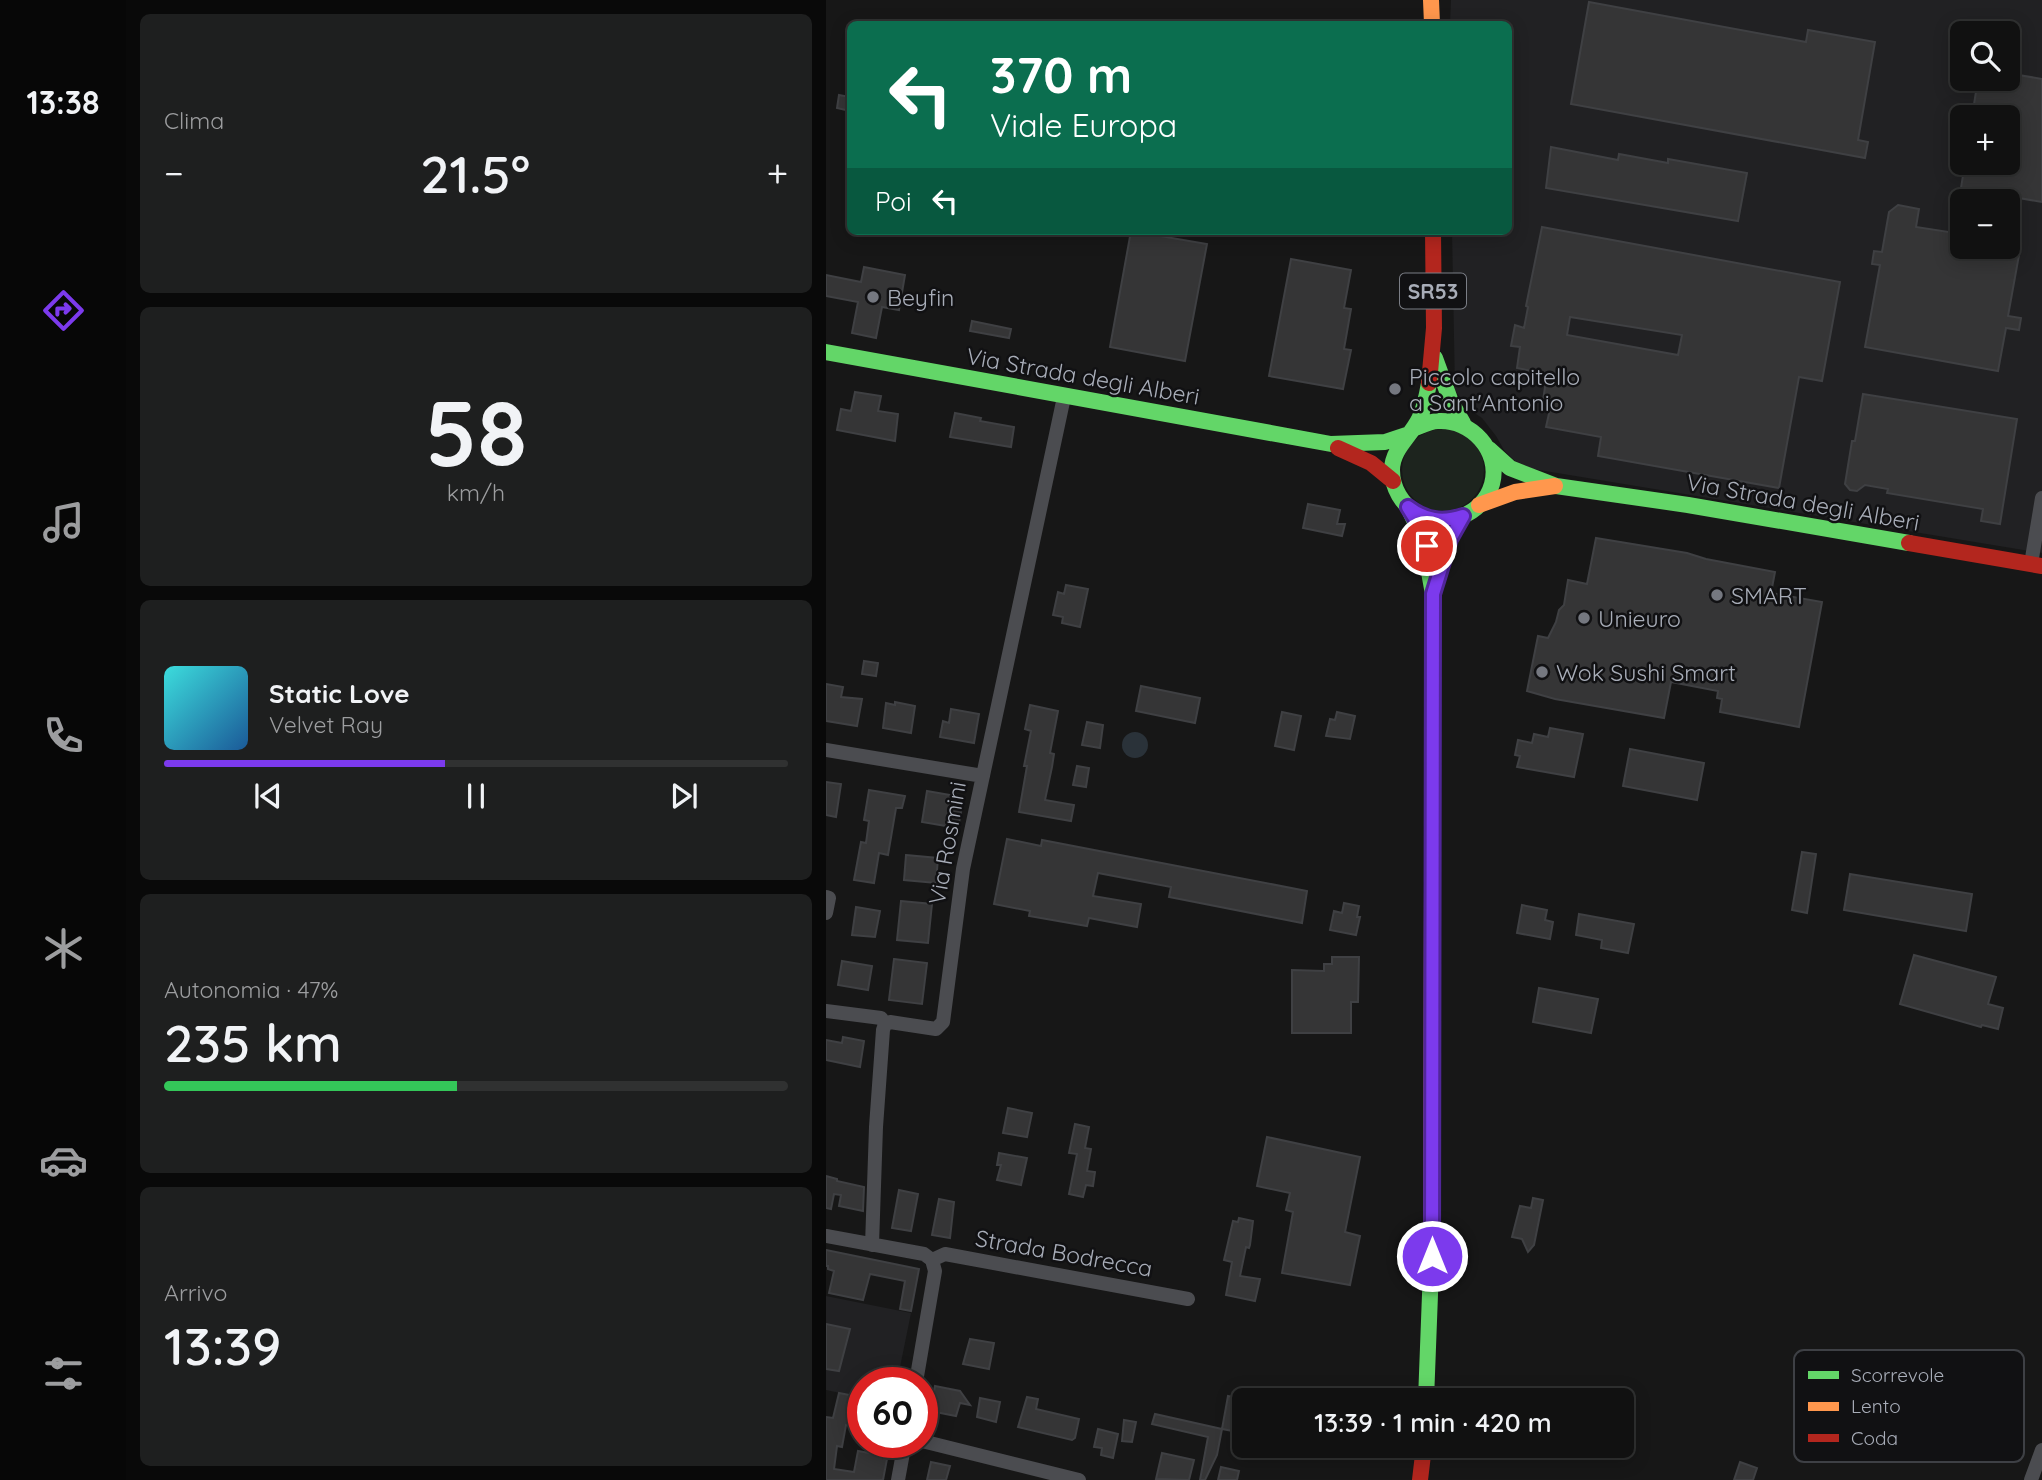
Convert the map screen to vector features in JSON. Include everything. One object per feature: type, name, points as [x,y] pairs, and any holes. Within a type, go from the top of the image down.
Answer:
[{"type":"main road","points":[[1432,0],[1432,21]]},
{"type":"main road","name":"SR53","points":[[1410,432],[1422,414],[1433,352],[1433,235]]},
{"type":"main road","name":"Via Strada degli Alberi","points":[[826,352],[1331,444],[1385,442],[1410,432]]},
{"type":"main road","name":"SR53","points":[[1433,352],[1442,380],[1463,423]]},
{"type":"main road","points":[[1408,507],[1424,517],[1444,521],[1463,516],[1479,505],[1492,478],[1492,459],[1489,449],[1477,433],[1463,423],[1441,419],[1432,421],[1410,432],[1400,443],[1393,461],[1393,481],[1401,499],[1421,528],[1427,546],[1433,594],[1431,1298],[1427,1388]]},
{"type":"main road","name":"Via Strada degli Alberi","points":[[1331,444],[1371,463],[1393,481]]},
{"type":"main road","name":"Via Strada degli Alberi","points":[[1489,449],[1510,467],[1556,486],[1688,505],[2036,565]]},
{"type":"main road","name":"Via Strada degli Alberi","points":[[1479,505],[1515,492],[1556,486]]},
{"type":"main road","points":[[1433,594],[1450,539],[1463,516]]},
{"type":"main road","points":[[1420,1480],[1423,1458]]},
{"type":"street","name":"Via Rosmini","points":[[885,1024],[890,1022],[936,1029],[943,1022],[963,869],[1064,397]]},
{"type":"street","points":[[2036,565],[2042,498]]},
{"type":"street","points":[[826,750],[983,775]]},
{"type":"street","points":[[826,897],[829,898],[826,913]]},
{"type":"street","points":[[826,1010],[881,1018],[885,1024],[876,1127],[872,1245]]},
{"type":"street","points":[[826,1236],[924,1254],[932,1260],[933,1282],[919,1367]]},
{"type":"street","name":"Strada Bodrecca","points":[[932,1260],[945,1254],[1188,1299]]},
{"type":"street","points":[[938,1445],[1079,1480]]},
{"type":"street","points":[[2031,1480],[2042,1450]]},
{"type":"street","points":[[898,1480],[902,1458]]},
{"type":"shaded area","points":[[1451,0],[2042,0],[2042,553],[1533,469],[1515,461],[1482,418],[1467,408],[1455,390],[1452,235],[1512,235],[1512,21],[1450,21]]},
{"type":"shaded area","points":[[1443,429],[1459,432],[1472,441],[1481,454],[1484,470],[1481,486],[1472,499],[1459,508],[1443,511],[1427,508],[1414,499],[1405,486],[1402,470],[1405,454],[1414,441],[1427,432]]},
{"type":"shaded area","points":[[1135,732],[1144,736],[1148,745],[1144,754],[1135,758],[1126,754],[1122,745],[1126,736]]},
{"type":"shaded area","points":[[826,1296],[911,1313],[900,1367],[847,1367],[847,1395],[826,1390]]},
{"type":"building","points":[[1589,2],[1806,42],[1808,30],[1875,42],[1858,140],[1868,142],[1865,158],[1571,104]]},
{"type":"building","points":[[2020,75],[2042,79],[2042,202],[2020,198],[2020,189],[1961,188],[1963,175],[2020,175],[2020,105],[1974,105],[1976,91],[2020,91]]},
{"type":"building","points":[[839,95],[847,96],[847,110],[837,108]]},
{"type":"building","points":[[1551,147],[1618,160],[1619,154],[1668,163],[1668,159],[1747,173],[1738,221],[1546,188]]},
{"type":"building","points":[[1898,205],[1919,209],[1916,227],[1950,232],[1950,259],[2018,259],[2008,316],[2021,318],[2019,330],[2006,328],[1998,371],[1865,347],[1880,265],[1872,264],[1874,251],[1882,252],[1889,212]]},
{"type":"building","points":[[1542,227],[1840,282],[1822,381],[1799,377],[1779,488],[1598,456],[1601,437],[1546,427],[1550,409],[1542,407],[1547,374],[1517,368],[1520,347],[1511,346],[1515,325],[1524,328]],"holes":[[[1570,317],[1682,335],[1678,355],[1567,335]]]},
{"type":"building","points":[[1130,235],[1154,235],[1207,244],[1185,361],[1110,347]]},
{"type":"building","points":[[1291,259],[1351,270],[1344,308],[1351,309],[1344,349],[1351,350],[1343,389],[1269,376]]},
{"type":"building","points":[[864,267],[905,275],[899,310],[882,307],[876,338],[852,333],[858,302],[826,296],[826,275],[861,282]]},
{"type":"building","points":[[972,321],[1011,329],[1009,338],[970,331]]},
{"type":"building","points":[[855,392],[881,396],[878,411],[898,414],[895,441],[837,430],[841,409],[851,411]]},
{"type":"building","points":[[1863,394],[2017,419],[2000,524],[1981,521],[1983,509],[1887,493],[1888,489],[1865,485],[1857,491],[1850,490],[1845,484]]},
{"type":"building","points":[[955,413],[1014,427],[1011,447],[950,437]]},
{"type":"building","points":[[1308,504],[1340,510],[1337,524],[1345,524],[1342,536],[1303,528]]},
{"type":"building","points":[[1596,538],[1687,553],[1775,572],[1771,593],[1822,602],[1799,727],[1720,712],[1722,699],[1717,698],[1718,691],[1671,682],[1664,718],[1555,699],[1527,691],[1538,636],[1548,638],[1559,610],[1564,605],[1568,580],[1587,584]]},
{"type":"building","points":[[1066,585],[1088,589],[1080,627],[1062,623],[1063,617],[1053,615],[1058,592],[1064,594]]},
{"type":"building","points":[[864,661],[878,663],[876,676],[862,674]]},
{"type":"building","points":[[826,684],[843,687],[841,697],[862,699],[857,726],[826,721]]},
{"type":"building","points":[[1141,686],[1200,698],[1195,723],[1136,711]]},
{"type":"building","points":[[895,702],[915,706],[911,733],[883,728],[886,703],[895,705]]},
{"type":"building","points":[[1030,705],[1058,711],[1050,753],[1054,754],[1045,800],[1074,805],[1071,821],[1019,812],[1031,731],[1025,729]]},
{"type":"building","points":[[951,709],[979,714],[974,743],[940,737],[943,721],[949,723]]},
{"type":"building","points":[[1282,712],[1301,716],[1294,750],[1275,746]]},
{"type":"building","points":[[1337,712],[1355,716],[1350,739],[1326,736],[1330,719],[1335,720]]},
{"type":"building","points":[[1087,722],[1103,725],[1100,748],[1082,745]]},
{"type":"building","points":[[1550,728],[1583,734],[1574,777],[1517,767],[1520,756],[1515,755],[1518,740],[1532,743],[1534,734],[1548,737]]},
{"type":"building","points":[[1630,749],[1704,763],[1697,800],[1623,786]]},
{"type":"building","points":[[1077,766],[1089,768],[1086,787],[1073,785]]},
{"type":"building","points":[[826,782],[841,784],[836,817],[826,815]]},
{"type":"building","points":[[869,790],[905,796],[902,808],[896,808],[888,855],[879,853],[874,883],[854,880],[861,842],[866,843],[869,821],[864,820]]},
{"type":"building","points":[[927,791],[956,796],[955,800],[963,801],[958,828],[922,822]]},
{"type":"building","points":[[1007,839],[1041,846],[1042,840],[1307,891],[1302,923],[1169,897],[1171,887],[1098,873],[1093,896],[1141,904],[1137,927],[1089,918],[1087,926],[1029,916],[1030,911],[994,904]]},
{"type":"building","points":[[1802,852],[1816,854],[1807,913],[1792,910]]},
{"type":"building","points":[[906,855],[938,858],[936,883],[904,880]]},
{"type":"building","points":[[1850,874],[1972,894],[1966,931],[1844,910]]},
{"type":"building","points":[[901,901],[932,904],[928,943],[897,940]]},
{"type":"building","points":[[1344,903],[1359,906],[1357,917],[1360,917],[1356,935],[1330,930],[1334,911],[1342,913]]},
{"type":"building","points":[[1522,905],[1547,910],[1545,920],[1553,922],[1550,939],[1517,933]]},
{"type":"building","points":[[856,907],[880,911],[875,937],[852,935]]},
{"type":"building","points":[[1579,914],[1634,924],[1628,953],[1601,948],[1602,940],[1576,935]]},
{"type":"building","points":[[1914,955],[1996,977],[1988,1004],[2003,1008],[1998,1029],[1982,1025],[1981,1027],[1900,1004]]},
{"type":"building","points":[[1332,957],[1359,957],[1358,1002],[1351,1002],[1351,1033],[1292,1033],[1292,970],[1324,971],[1324,964],[1332,964]]},
{"type":"building","points":[[894,959],[927,963],[922,1004],[889,1000]]},
{"type":"building","points":[[842,961],[872,966],[868,990],[838,985]]},
{"type":"building","points":[[1539,988],[1598,999],[1591,1033],[1533,1022]]},
{"type":"building","points":[[843,1037],[864,1041],[860,1067],[826,1060],[826,1040],[842,1043]]},
{"type":"building","points":[[1008,1108],[1032,1113],[1027,1137],[1003,1133]]},
{"type":"building","points":[[1075,1124],[1089,1127],[1085,1148],[1091,1149],[1087,1171],[1095,1172],[1093,1186],[1086,1185],[1083,1197],[1069,1194],[1077,1154],[1069,1153]]},
{"type":"building","points":[[1267,1137],[1360,1157],[1345,1232],[1360,1236],[1350,1285],[1282,1273],[1293,1212],[1286,1210],[1290,1193],[1257,1186]]},
{"type":"building","points":[[999,1153],[1027,1158],[1021,1185],[997,1180],[1001,1165],[997,1165]]},
{"type":"building","points":[[826,1176],[864,1187],[863,1211],[839,1206],[841,1195],[834,1194],[831,1209],[826,1208]]},
{"type":"building","points":[[899,1190],[918,1194],[911,1231],[892,1228]]},
{"type":"building","points":[[1533,1198],[1543,1200],[1534,1245],[1528,1252],[1522,1239],[1512,1237],[1520,1206],[1531,1208]]},
{"type":"building","points":[[939,1199],[954,1202],[950,1238],[932,1235]]},
{"type":"building","points":[[1239,1218],[1253,1221],[1250,1245],[1249,1248],[1246,1247],[1240,1276],[1260,1279],[1255,1301],[1226,1295],[1232,1262],[1224,1260],[1233,1221],[1238,1222]]},
{"type":"building","points":[[826,1250],[919,1269],[911,1311],[900,1309],[905,1281],[870,1274],[863,1300],[829,1293],[834,1271],[826,1266]]},
{"type":"building","points":[[826,1324],[850,1329],[839,1371],[826,1369]]},
{"type":"building","points":[[970,1339],[994,1343],[989,1369],[963,1364]]},
{"type":"building","points":[[938,1387],[960,1391],[970,1405],[960,1403],[956,1416],[938,1413]]},
{"type":"building","points":[[839,1393],[847,1395],[847,1425],[842,1447],[837,1446],[834,1469],[854,1472],[857,1458],[883,1458],[887,1459],[883,1480],[826,1480],[826,1417],[833,1418]]},
{"type":"building","points":[[1228,1396],[1232,1397],[1232,1431],[1222,1429]]},
{"type":"building","points":[[1027,1397],[1038,1399],[1036,1409],[1079,1419],[1075,1438],[1072,1440],[1018,1427]]},
{"type":"building","points":[[980,1398],[1000,1402],[996,1422],[977,1417]]},
{"type":"building","points":[[1155,1414],[1222,1429],[1217,1455],[1205,1480],[1200,1480],[1208,1437],[1152,1424]]},
{"type":"building","points":[[1124,1420],[1136,1422],[1132,1442],[1122,1441]]},
{"type":"building","points":[[1098,1429],[1118,1434],[1113,1458],[1101,1455],[1102,1448],[1094,1447]]},
{"type":"building","points":[[1162,1453],[1194,1460],[1189,1480],[1156,1479]]},
{"type":"building","points":[[931,1462],[950,1466],[946,1480],[927,1480]]},
{"type":"building","points":[[1740,1462],[1757,1468],[1753,1480],[1734,1480]]},
{"type":"building","points":[[1221,1467],[1239,1471],[1237,1480],[1218,1480]]},
{"type":"traffic: fast","points":[[826,352],[1331,444],[1385,442],[1406,435]]},
{"type":"traffic: fast","points":[[1435,358],[1451,402],[1463,423]]},
{"type":"traffic: fast","points":[[1413,429],[1429,423],[1435,421],[1450,422],[1462,425],[1481,439],[1488,449],[1494,472],[1487,495],[1472,511],[1451,519],[1429,518],[1407,506],[1394,483],[1392,470],[1395,456],[1419,419],[1429,383]]},
{"type":"traffic: fast","points":[[1489,449],[1510,468],[1556,486],[1688,505],[1909,543]]},
{"type":"traffic: fast","points":[[1408,507],[1423,539],[1433,594],[1432,890]]},
{"type":"traffic: fast","points":[[1426,1388],[1431,1268]]},
{"type":"traffic: slow","points":[[1431,0],[1432,21]]},
{"type":"traffic: slow","points":[[1479,505],[1515,492],[1555,486]]},
{"type":"traffic: slow","points":[[1436,585],[1450,539],[1463,516]]},
{"type":"traffic: slow","points":[[1431,1268],[1432,890]]},
{"type":"traffic: jam","points":[[1429,383],[1434,328],[1433,235]]},
{"type":"traffic: jam","points":[[1338,448],[1371,463],[1393,481]]},
{"type":"traffic: jam","points":[[1909,543],[2042,566]]},
{"type":"traffic: jam","points":[[1420,1480],[1423,1458]]},
{"type":"place","name":"Beyfin","points":[[873,297]]},
{"type":"place","name":"Piccolo capitello a Sant'Antonio","points":[[1395,389]]},
{"type":"place","name":"SMART","points":[[1717,595]]},
{"type":"place","name":"Unieuro","points":[[1584,618]]},
{"type":"place","name":"Wok Sushi Smart","points":[[1542,672]]},
{"type":"route","points":[[1427,546],[1421,528],[1408,507],[1434,520],[1444,521],[1463,516],[1450,539],[1433,594],[1432,1256]]}]
